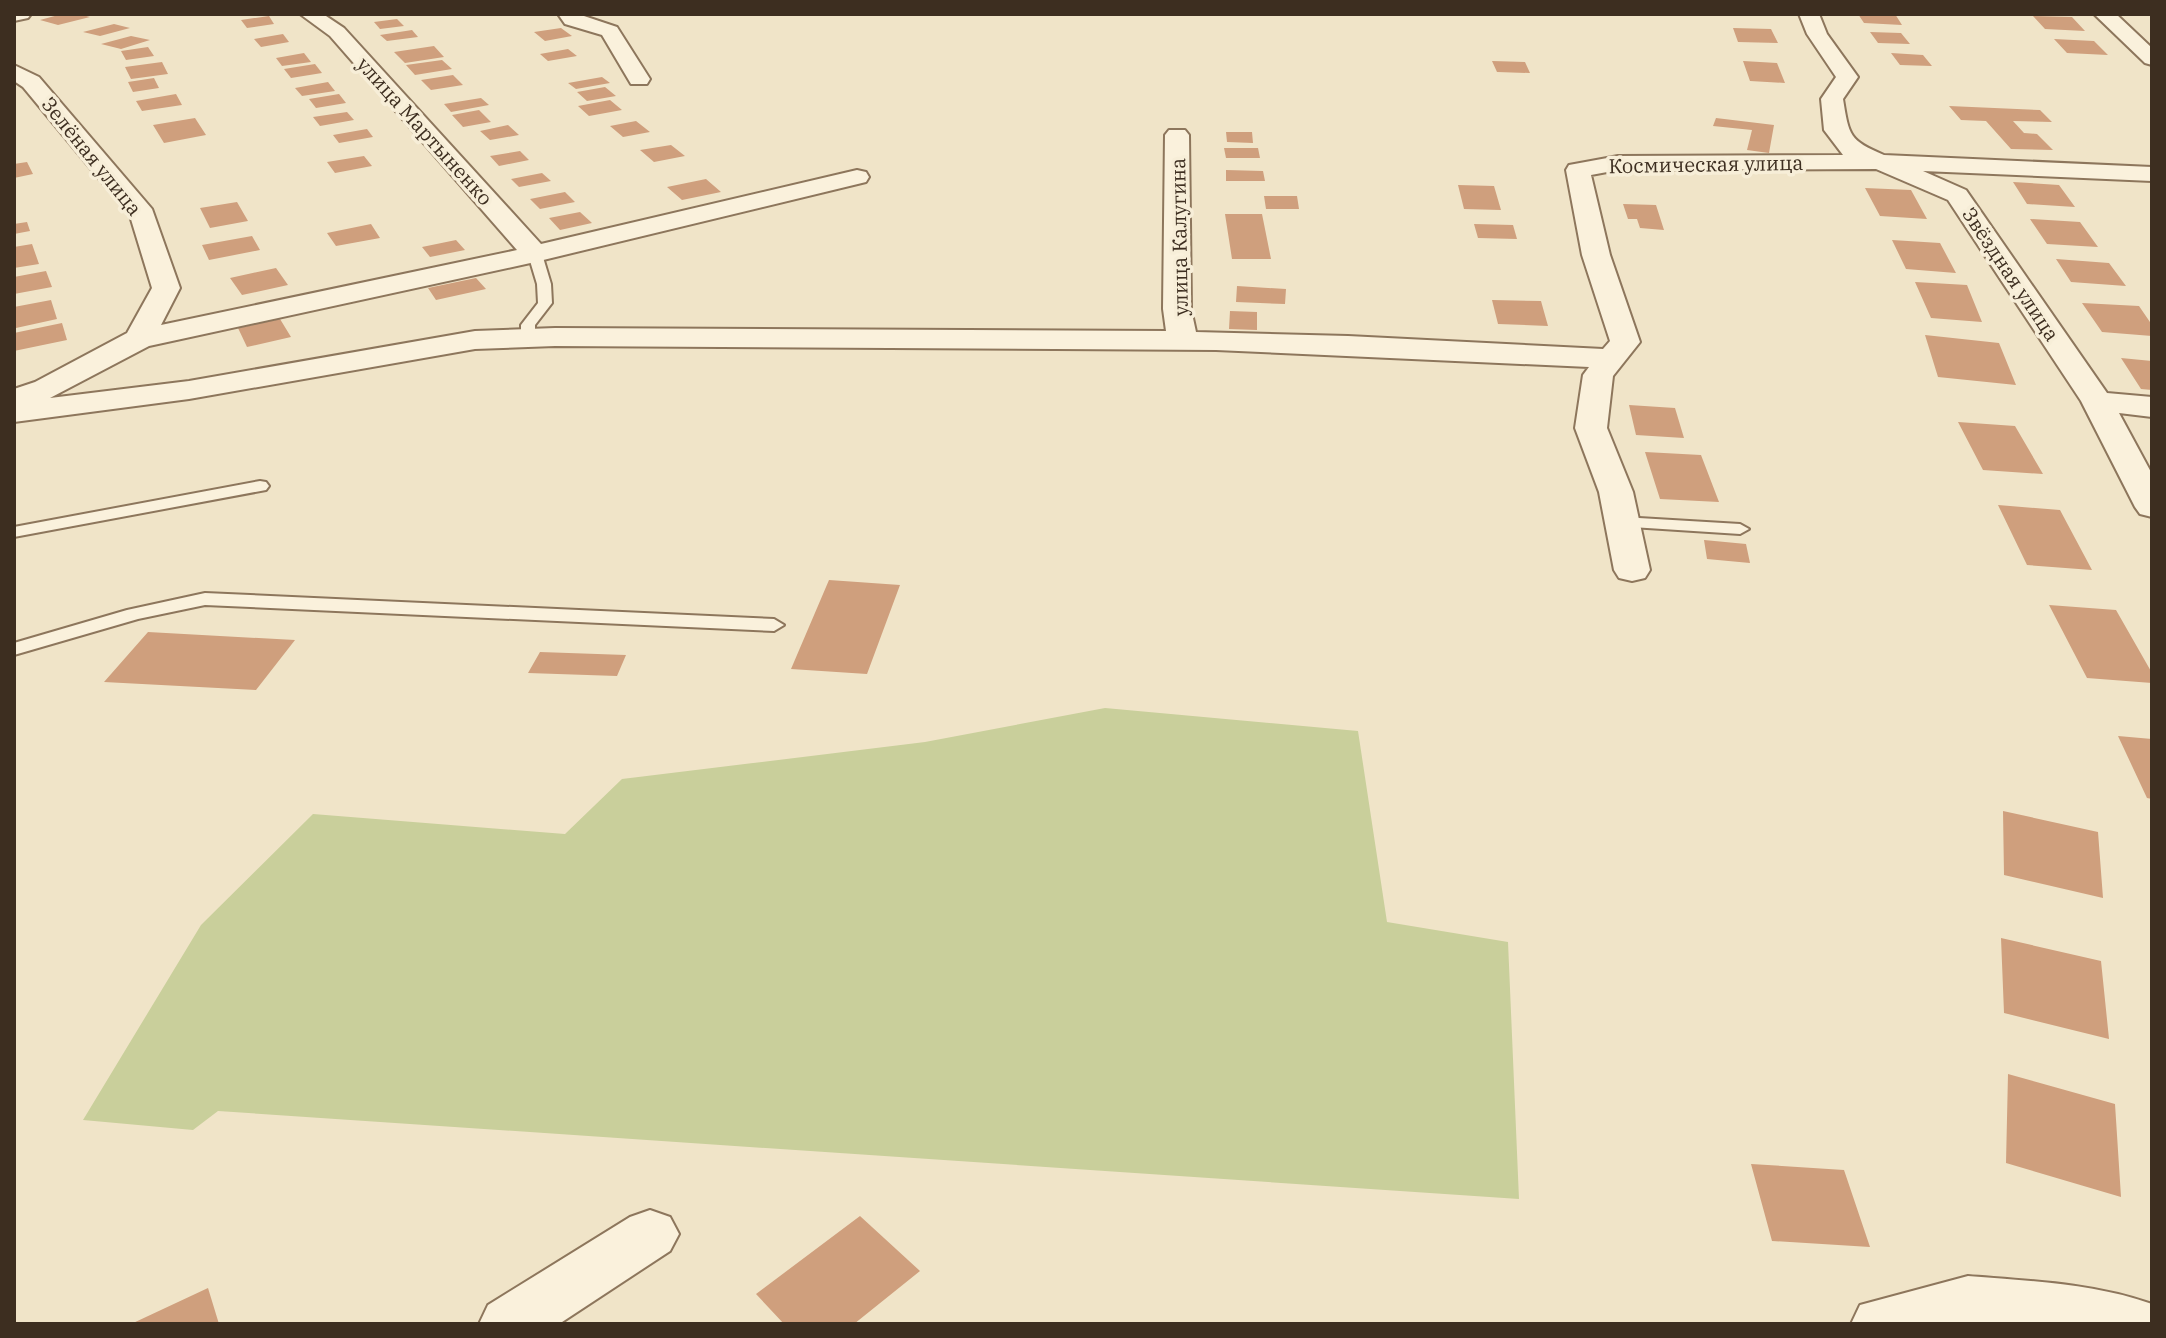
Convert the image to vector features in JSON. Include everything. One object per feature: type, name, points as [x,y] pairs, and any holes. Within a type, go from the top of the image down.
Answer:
[{"type":"street","points":[[14,15],[21,14]]},
{"type":"street","name":"улица Мартыненко","points":[[310,14],[337,32],[535,254]]},
{"type":"street","points":[[568,14],[572,20],[610,31],[639,79]]},
{"type":"street","name":"Звёздная улица","points":[[1809,14],[1817,34],[1847,77],[1832,99],[1836,130],[1847,148],[1873,162],[1957,195],[2097,401],[2152,507]]},
{"type":"street","points":[[2104,14],[2143,42],[2152,59]]},
{"type":"street","name":"Зелёная улица","points":[[14,71],[31,82],[143,215],[166,288],[139,339]]},
{"type":"street","name":"улица Калугина","points":[[1177,135],[1177,309],[1182,338]]},
{"type":"street","points":[[1873,162],[2152,174]]},
{"type":"street","name":"Космическая улица","points":[[1632,570],[1616,492],[1591,428],[1598,375],[1625,342],[1596,255],[1578,170],[1618,163],[1873,162]]},
{"type":"street","points":[[14,399],[46,389],[139,339],[535,254],[857,177]]},
{"type":"street","points":[[14,412],[189,390],[475,340],[528,338],[1182,338],[1505,351],[1612,359]]},
{"type":"street","points":[[2097,401],[2152,407]]},
{"type":"street","points":[[509,1324],[650,1234]]},
{"type":"street","points":[[1881,1324],[1968,1302],[2073,1311],[2133,1324]]},
{"type":"lane","points":[[528,338],[528,325],[545,303],[544,284],[535,254]]},
{"type":"lane","points":[[14,532],[260,486]]},
{"type":"lane","points":[[1622,522],[1740,529]]},
{"type":"lane","points":[[14,649],[134,614],[205,599],[774,625]]},
{"type":"green space","points":[[1105,708],[1358,731],[1387,922],[1508,942],[1519,1199],[218,1111],[193,1130],[83,1120],[201,925],[313,814],[565,834],[622,779],[925,742]]},
{"type":"building","points":[[62,14],[90,17],[58,25],[40,20]]},
{"type":"building","points":[[1858,14],[1895,14],[1902,25],[1864,23]]},
{"type":"building","points":[[269,16],[274,24],[247,28],[241,20]]},
{"type":"building","points":[[2033,16],[2072,17],[2085,31],[2045,29]]},
{"type":"building","points":[[397,19],[404,26],[380,29],[374,22]]},
{"type":"building","points":[[114,24],[130,28],[100,36],[83,32]]},
{"type":"building","points":[[561,28],[572,36],[545,41],[534,32]]},
{"type":"building","points":[[1733,28],[1771,29],[1778,43],[1738,42]]},
{"type":"building","points":[[412,30],[418,37],[387,41],[380,35]]},
{"type":"building","points":[[1870,32],[1901,33],[1910,44],[1878,43]]},
{"type":"building","points":[[283,34],[289,42],[261,47],[254,39]]},
{"type":"building","points":[[131,36],[150,40],[121,49],[101,44]]},
{"type":"building","points":[[2054,39],[2094,41],[2108,55],[2067,53]]},
{"type":"building","points":[[434,46],[444,57],[405,63],[394,52]]},
{"type":"building","points":[[148,47],[154,56],[126,60],[121,51]]},
{"type":"building","points":[[568,49],[577,56],[548,61],[540,54]]},
{"type":"building","points":[[304,53],[311,62],[282,66],[276,58]]},
{"type":"building","points":[[1891,53],[1923,55],[1932,66],[1900,65]]},
{"type":"building","points":[[442,60],[452,69],[415,75],[406,65]]},
{"type":"building","points":[[1492,61],[1525,62],[1530,73],[1497,72]]},
{"type":"building","points":[[1743,61],[1777,63],[1785,83],[1750,81]]},
{"type":"building","points":[[162,62],[168,74],[131,79],[125,67]]},
{"type":"building","points":[[315,64],[322,73],[291,78],[284,69]]},
{"type":"building","points":[[453,75],[463,85],[431,90],[421,80]]},
{"type":"building","points":[[602,77],[610,83],[576,89],[568,83]]},
{"type":"building","points":[[154,78],[159,88],[133,92],[128,82]]},
{"type":"building","points":[[328,82],[335,91],[302,96],[295,88]]},
{"type":"building","points":[[605,87],[616,96],[587,101],[577,92]]},
{"type":"building","points":[[176,94],[182,105],[142,111],[136,101]]},
{"type":"building","points":[[339,94],[346,103],[316,108],[309,99]]},
{"type":"building","points":[[481,98],[489,105],[451,112],[444,104]]},
{"type":"building","points":[[610,100],[622,110],[589,116],[578,106]]},
{"type":"building","points":[[1949,106],[2040,110],[2052,122],[2013,121],[2024,133],[2037,134],[2053,150],[2011,149],[1986,121],[1961,120]]},
{"type":"building","points":[[479,110],[491,122],[463,127],[452,115]]},
{"type":"building","points":[[347,112],[354,120],[320,126],[313,117]]},
{"type":"building","points":[[195,118],[206,135],[164,143],[153,125]]},
{"type":"building","points":[[1716,118],[1774,125],[1769,153],[1747,150],[1752,130],[1713,126]]},
{"type":"building","points":[[636,121],[650,132],[623,137],[610,126]]},
{"type":"building","points":[[508,125],[519,135],[490,140],[480,131]]},
{"type":"building","points":[[367,129],[373,137],[339,143],[333,135]]},
{"type":"building","points":[[1226,132],[1252,132],[1253,143],[1227,142]]},
{"type":"building","points":[[671,145],[685,156],[654,162],[640,150]]},
{"type":"building","points":[[1224,148],[1258,148],[1260,158],[1226,158]]},
{"type":"building","points":[[520,151],[529,160],[499,166],[490,156]]},
{"type":"building","points":[[364,156],[372,166],[335,173],[327,162]]},
{"type":"building","points":[[27,162],[33,174],[14,178],[14,164]]},
{"type":"building","points":[[1226,170],[1263,171],[1265,181],[1226,181]]},
{"type":"building","points":[[542,173],[551,181],[519,187],[511,179]]},
{"type":"building","points":[[706,179],[721,192],[682,200],[667,187]]},
{"type":"building","points":[[2013,182],[2059,185],[2075,207],[2027,204]]},
{"type":"building","points":[[1458,185],[1494,186],[1501,210],[1464,209]]},
{"type":"building","points":[[1865,188],[1911,190],[1927,219],[1880,216]]},
{"type":"building","points":[[565,192],[575,202],[540,209],[530,199]]},
{"type":"building","points":[[1264,196],[1297,196],[1299,209],[1266,209]]},
{"type":"building","points":[[237,202],[248,221],[210,228],[200,208]]},
{"type":"building","points":[[1623,204],[1656,205],[1664,230],[1640,228],[1637,219],[1628,219]]},
{"type":"building","points":[[580,212],[592,223],[560,230],[549,218]]},
{"type":"building","points":[[1225,214],[1262,214],[1271,259],[1232,259]]},
{"type":"building","points":[[2030,219],[2080,222],[2098,247],[2047,244]]},
{"type":"building","points":[[27,222],[30,231],[14,234],[14,224]]},
{"type":"building","points":[[371,224],[380,238],[336,246],[327,233]]},
{"type":"building","points":[[1474,224],[1513,225],[1517,239],[1478,238]]},
{"type":"building","points":[[252,236],[260,250],[209,260],[202,245]]},
{"type":"building","points":[[456,240],[465,250],[430,257],[422,247]]},
{"type":"building","points":[[1892,240],[1940,243],[1956,273],[1906,269]]},
{"type":"building","points":[[32,244],[39,264],[14,268],[14,247]]},
{"type":"building","points":[[2056,259],[2109,263],[2126,286],[2071,282]]},
{"type":"building","points":[[276,268],[288,285],[242,295],[230,278]]},
{"type":"building","points":[[46,271],[52,287],[14,294],[14,277]]},
{"type":"building","points":[[476,278],[486,289],[436,300],[428,288]]},
{"type":"building","points":[[1915,282],[1967,285],[1982,322],[1931,318]]},
{"type":"building","points":[[1237,286],[1286,289],[1285,304],[1236,302]]},
{"type":"building","points":[[51,300],[57,319],[16,328],[14,307]]},
{"type":"building","points":[[1492,300],[1541,301],[1548,326],[1498,324]]},
{"type":"building","points":[[2082,303],[2139,306],[2152,325],[2152,336],[2102,332]]},
{"type":"building","points":[[1230,311],[1257,312],[1257,330],[1229,329]]},
{"type":"building","points":[[280,319],[291,337],[247,347],[238,328]]},
{"type":"building","points":[[62,323],[67,340],[14,351],[14,333]]},
{"type":"building","points":[[1925,335],[1999,343],[2016,385],[1938,377]]},
{"type":"building","points":[[2121,358],[2152,361],[2152,390],[2141,389]]},
{"type":"building","points":[[1629,405],[1675,408],[1684,438],[1636,435]]},
{"type":"building","points":[[1958,422],[2015,426],[2043,474],[1983,470]]},
{"type":"building","points":[[1645,452],[1701,455],[1719,502],[1660,499]]},
{"type":"building","points":[[1998,505],[2060,510],[2092,570],[2027,565]]},
{"type":"building","points":[[1704,540],[1746,544],[1750,563],[1707,559]]},
{"type":"building","points":[[829,580],[900,585],[867,674],[791,669]]},
{"type":"building","points":[[2049,605],[2116,610],[2152,673],[2152,683],[2087,678]]},
{"type":"building","points":[[148,632],[295,640],[256,690],[104,682]]},
{"type":"building","points":[[540,652],[626,655],[617,676],[528,673]]},
{"type":"building","points":[[2118,736],[2152,739],[2152,799],[2147,798]]},
{"type":"building","points":[[2003,811],[2098,832],[2103,898],[2004,875]]},
{"type":"building","points":[[2001,938],[2101,961],[2109,1039],[2004,1013]]},
{"type":"building","points":[[2008,1074],[2115,1104],[2121,1197],[2006,1163]]},
{"type":"building","points":[[1751,1164],[1844,1170],[1870,1247],[1772,1241]]},
{"type":"building","points":[[860,1216],[920,1271],[854,1324],[784,1324],[756,1294]]},
{"type":"building","points":[[208,1288],[219,1324],[131,1324]]}]
